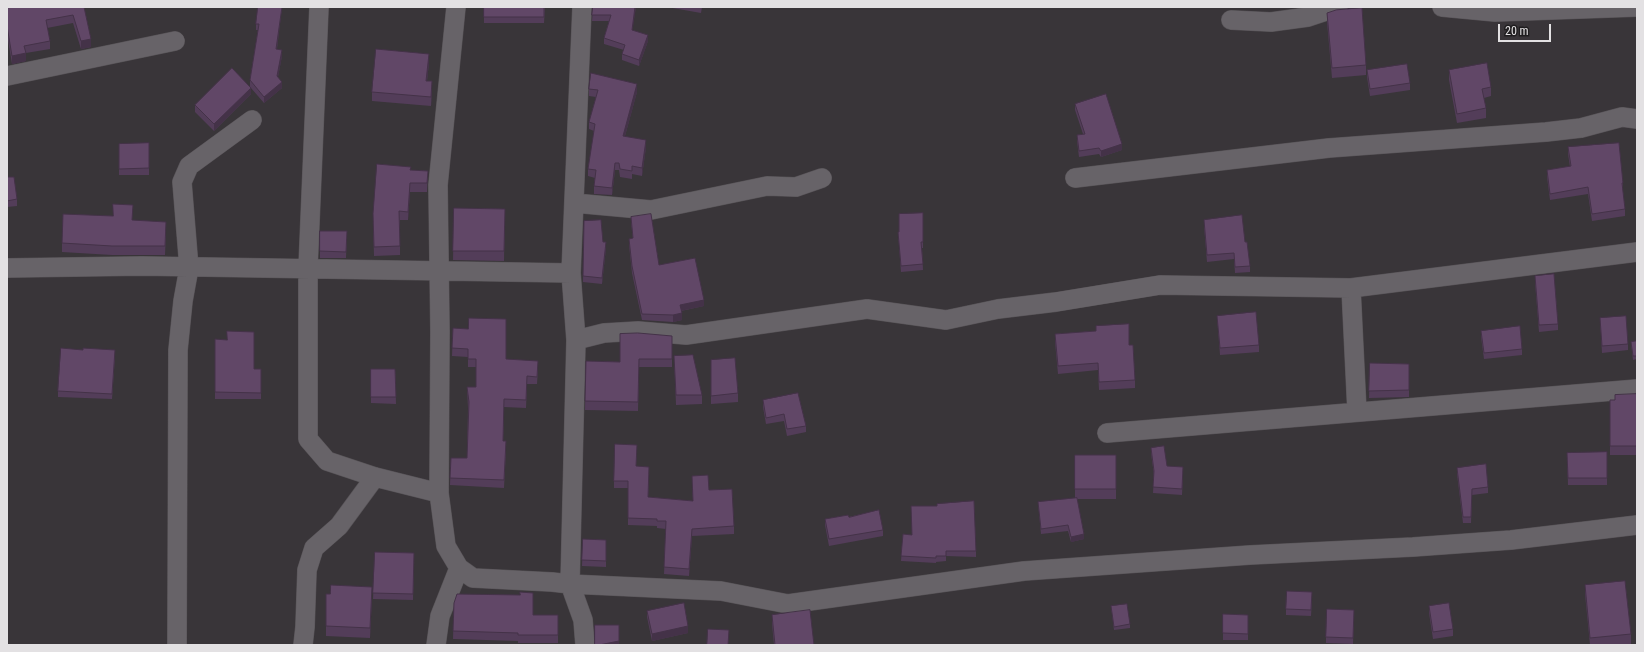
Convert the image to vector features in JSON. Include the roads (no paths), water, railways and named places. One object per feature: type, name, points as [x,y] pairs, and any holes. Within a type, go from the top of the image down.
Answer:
[{"type":"street","points":[[319,7],[308,268],[308,439],[327,461],[375,477],[439,493]]},
{"type":"street","points":[[456,7],[438,185],[439,493],[446,546],[458,568],[473,578],[721,592],[788,604],[1024,571],[1250,555],[1413,547],[1510,540],[1637,524]]},
{"type":"street","points":[[582,7],[571,273],[576,340],[570,584],[583,620],[585,645]]},
{"type":"street","points":[[1231,20],[1271,22],[1308,17],[1338,7]]},
{"type":"street","points":[[1442,7],[1495,12],[1637,7]]},
{"type":"street","points":[[7,76],[175,41]]},
{"type":"street","points":[[1075,178],[1329,148],[1546,132],[1581,128],[1622,117],[1637,119]]},
{"type":"street","points":[[177,645],[178,350],[183,301],[190,268],[182,182],[189,166],[252,120]]},
{"type":"street","points":[[574,203],[651,210],[767,186],[796,187],[822,178]]},
{"type":"street","points":[[576,340],[604,333],[638,332],[686,336],[867,309],[946,320],[998,309],[1056,302],[1160,285],[1351,288],[1637,252]]},
{"type":"street","points":[[7,268],[142,266],[190,268],[308,268],[571,273]]},
{"type":"street","points":[[1351,288],[1357,412]]},
{"type":"street","points":[[1107,433],[1637,389]]},
{"type":"street","points":[[303,645],[307,570],[314,548],[338,526],[375,477]]},
{"type":"street","points":[[436,645],[440,616],[458,568]]}]
